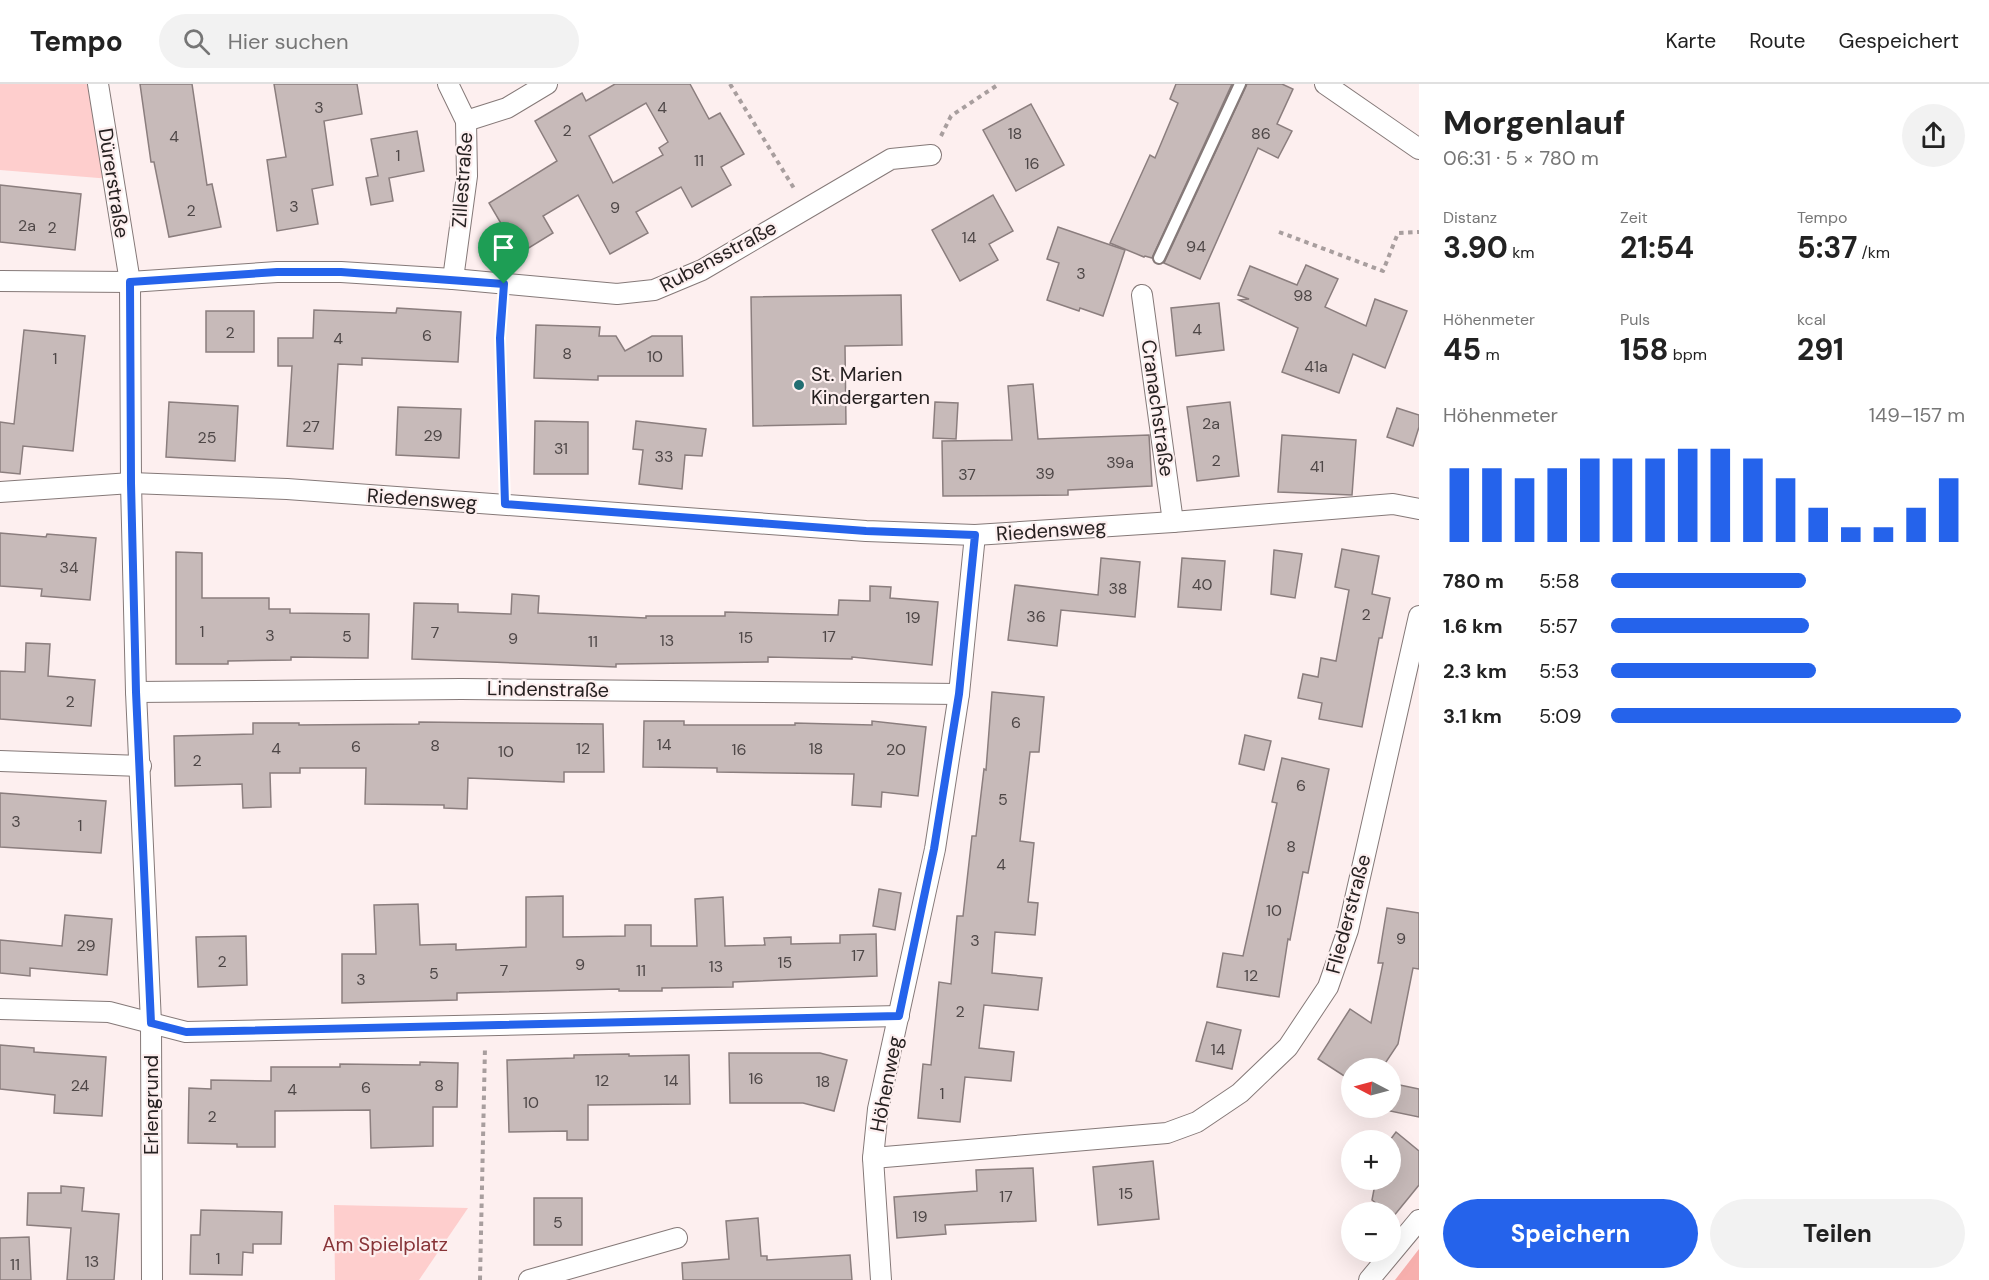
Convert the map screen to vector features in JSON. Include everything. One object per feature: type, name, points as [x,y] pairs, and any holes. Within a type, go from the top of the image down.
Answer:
[{"type":"street","name":"Dürerstraße","points":[[98,84],[130,282]]},
{"type":"street","name":"Zillestraße","points":[[448,84],[466,121],[467,176],[453,279]]},
{"type":"street","points":[[466,121],[507,108],[547,84]]},
{"type":"street","points":[[1325,84],[1419,149]]},
{"type":"street","name":"Rubensstraße","points":[[0,281],[130,282],[277,272],[341,272],[453,279],[617,294],[654,290],[702,270],[891,159],[931,155]]},
{"type":"street","name":"Erlengrund","points":[[130,282],[131,483],[136,692],[151,1023],[152,1280]]},
{"type":"street","name":"Cranachstraße","points":[[1142,295],[1173,522]]},
{"type":"street","name":"Riedensweg","points":[[0,492],[131,483],[287,489],[866,531],[975,535],[1393,504],[1419,508]]},
{"type":"street","name":"Höhenweg","points":[[881,1280],[873,1158],[878,1109],[934,849],[959,694],[975,535]]},
{"type":"street","name":"Fliederstraße","points":[[873,1158],[1167,1133],[1197,1122],[1240,1093],[1288,1047],[1328,987],[1348,930],[1419,616]]},
{"type":"street","name":"Lindenstraße","points":[[136,692],[461,689],[959,694]]},
{"type":"street","points":[[0,761],[141,766]]},
{"type":"street","points":[[0,1009],[109,1012],[186,1032],[899,1016]]},
{"type":"street","points":[[1369,1280],[1419,1220]]},
{"type":"street","points":[[530,1280],[677,1238]]},
{"type":"lane","points":[[1159,258],[1240,84]]},
{"type":"path","points":[[730,84],[806,208]]},
{"type":"path","points":[[931,155],[951,116],[999,84]]},
{"type":"path","points":[[1279,232],[1383,272],[1398,233],[1419,232]]},
{"type":"path","points":[[504,284],[500,338],[505,504]]},
{"type":"path","points":[[480,1280],[486,1026]]},
{"type":"green space","points":[[0,84],[97,84],[111,179],[0,170]]},
{"type":"green space","name":"Am Spielplatz","points":[[334,1205],[468,1208],[419,1280],[335,1280]]},
{"type":"shaded area","points":[[1419,1249],[1419,1280],[1395,1280]]},
{"type":"building","points":[[140,84],[192,84],[207,185],[212,184],[221,227],[169,237],[154,162],[151,162]]},
{"type":"building","points":[[274,84],[357,84],[362,114],[324,121],[333,185],[312,189],[318,224],[277,231],[267,160],[286,157]]},
{"type":"building","points":[[615,84],[690,84],[709,119],[720,113],[744,154],[721,167],[731,185],[692,207],[681,187],[636,212],[648,233],[610,254],[578,195],[543,216],[553,233],[519,254],[489,203],[557,161],[535,121],[582,93],[586,101]],"holes":[[[646,103],[668,142],[659,148],[663,155],[613,183],[589,136]]]},
{"type":"building","points":[[1176,84],[1232,84],[1152,258],[1144,257],[1110,243],[1150,155],[1155,158],[1178,103],[1170,99]]},
{"type":"building","points":[[1247,84],[1282,84],[1293,89],[1277,124],[1292,131],[1278,158],[1258,148],[1200,279],[1164,263]]},
{"type":"building","points":[[1031,104],[1064,165],[1016,191],[983,130]]},
{"type":"building","points":[[417,131],[424,171],[389,178],[393,201],[371,205],[366,178],[378,176],[371,139]]},
{"type":"building","points":[[0,185],[81,194],[75,250],[0,242]]},
{"type":"building","points":[[993,195],[1013,231],[989,244],[998,260],[960,281],[932,230]]},
{"type":"building","points":[[1058,227],[1125,250],[1103,316],[1047,300],[1059,263],[1047,259]]},
{"type":"building","points":[[1306,265],[1338,279],[1325,307],[1366,326],[1375,299],[1407,311],[1385,368],[1353,354],[1339,393],[1282,372],[1298,328],[1239,300],[1249,299],[1238,295],[1250,266],[1297,285]]},
{"type":"building","name":"St. Marien Kindergarten","points":[[901,295],[902,345],[845,346],[846,424],[753,426],[751,297]]},
{"type":"building","points":[[1219,303],[1224,350],[1176,356],[1171,308]]},
{"type":"building","points":[[397,308],[461,312],[458,362],[362,358],[362,365],[338,364],[333,449],[287,446],[292,366],[278,366],[278,338],[313,338],[314,310],[396,313]]},
{"type":"building","points":[[206,311],[254,311],[254,352],[206,352]]},
{"type":"building","points":[[536,325],[600,327],[599,336],[616,336],[625,351],[652,336],[682,336],[683,376],[598,376],[598,380],[534,378]]},
{"type":"building","points":[[24,330],[85,336],[73,451],[23,446],[20,474],[0,472],[0,422],[14,424]]},
{"type":"building","points":[[1033,384],[1038,439],[1149,435],[1152,486],[1068,490],[1068,495],[943,496],[942,441],[1012,440],[1008,386]]},
{"type":"building","points":[[169,402],[238,406],[235,461],[166,457]]},
{"type":"building","points":[[935,402],[958,403],[956,439],[933,438]]},
{"type":"building","points":[[1230,402],[1239,476],[1197,481],[1187,407]]},
{"type":"building","points":[[398,407],[461,409],[459,458],[396,455]]},
{"type":"building","points":[[1397,408],[1419,415],[1419,427],[1413,446],[1387,437]]},
{"type":"building","points":[[535,421],[588,422],[588,474],[534,474]]},
{"type":"building","points":[[636,421],[706,429],[702,456],[685,455],[682,489],[639,484],[643,450],[633,449]]},
{"type":"building","points":[[1282,435],[1356,440],[1352,495],[1278,492]]},
{"type":"building","points":[[0,533],[96,538],[90,600],[41,596],[42,589],[0,586]]},
{"type":"building","points":[[1342,549],[1379,556],[1372,594],[1390,598],[1382,638],[1379,638],[1362,727],[1319,719],[1322,703],[1298,698],[1303,674],[1318,677],[1321,658],[1336,661],[1349,590],[1335,587]]},
{"type":"building","points":[[1274,550],[1302,554],[1295,598],[1271,594]]},
{"type":"building","points":[[176,552],[202,553],[202,598],[269,598],[269,609],[290,609],[290,613],[369,614],[368,658],[291,657],[291,660],[228,661],[228,664],[176,664]]},
{"type":"building","points":[[1101,558],[1140,562],[1135,617],[1061,610],[1057,646],[1008,640],[1015,585],[1098,595]]},
{"type":"building","points":[[1182,558],[1225,561],[1221,610],[1178,607]]},
{"type":"building","points":[[870,586],[891,587],[890,598],[938,602],[932,665],[852,657],[852,659],[768,657],[768,662],[616,664],[616,667],[412,659],[414,603],[458,604],[458,612],[511,614],[512,594],[539,596],[538,613],[646,618],[646,616],[725,616],[725,612],[838,615],[839,600],[870,601]]},
{"type":"building","points":[[26,643],[50,644],[48,676],[95,680],[91,726],[0,719],[0,671],[25,672]]},
{"type":"building","points":[[992,692],[1044,697],[1039,752],[1030,752],[1020,841],[1034,843],[1028,902],[1038,903],[1035,935],[995,932],[992,973],[1042,978],[1038,1010],[984,1005],[979,1048],[1014,1052],[1011,1081],[965,1077],[960,1122],[918,1118],[923,1064],[931,1065],[939,982],[951,984],[957,916],[963,916],[972,836],[976,836],[984,769],[986,770]]},
{"type":"building","points":[[644,721],[684,721],[684,725],[795,725],[795,723],[872,725],[872,721],[926,727],[918,796],[882,792],[881,807],[852,805],[854,774],[717,772],[717,768],[643,767]]},
{"type":"building","points":[[419,722],[603,724],[604,772],[564,772],[564,782],[468,778],[467,809],[444,808],[444,805],[365,804],[366,768],[300,768],[300,773],[270,773],[271,807],[243,808],[242,784],[175,786],[174,736],[253,734],[253,723],[299,723],[299,725],[419,724]]},
{"type":"building","points":[[1245,735],[1271,741],[1264,770],[1239,764]]},
{"type":"building","points":[[1282,758],[1329,769],[1308,873],[1303,872],[1290,940],[1288,939],[1279,997],[1217,987],[1223,953],[1243,956],[1277,803],[1272,802]]},
{"type":"building","points":[[0,793],[106,801],[101,853],[0,847]]},
{"type":"building","points":[[879,889],[901,893],[895,930],[873,926]]},
{"type":"building","points":[[563,896],[563,937],[625,936],[625,925],[651,925],[651,946],[697,946],[695,899],[723,897],[725,946],[765,945],[764,938],[791,937],[791,944],[840,943],[840,935],[876,934],[877,976],[733,982],[733,987],[662,988],[662,991],[619,991],[619,989],[457,993],[457,1000],[342,1003],[342,954],[376,954],[374,905],[418,904],[420,945],[456,944],[456,950],[526,947],[526,897]]},
{"type":"building","points":[[1387,908],[1419,913],[1419,969],[1413,968],[1398,1044],[1389,1058],[1341,1058],[1341,1074],[1318,1059],[1350,1009],[1371,1023],[1383,963],[1378,963]]},
{"type":"building","points":[[65,915],[112,919],[107,975],[30,968],[30,976],[0,973],[0,940],[62,946]]},
{"type":"building","points":[[246,936],[247,985],[198,987],[196,937]]},
{"type":"building","points":[[1207,1022],[1241,1030],[1232,1069],[1196,1061]]},
{"type":"building","points":[[0,1045],[34,1048],[34,1052],[106,1057],[102,1116],[54,1113],[55,1095],[0,1089]]},
{"type":"building","points":[[729,1053],[820,1053],[847,1060],[834,1111],[803,1103],[730,1103]]},
{"type":"building","points":[[629,1054],[629,1056],[689,1055],[690,1104],[588,1105],[588,1140],[567,1140],[567,1131],[509,1132],[507,1060]]},
{"type":"building","points":[[420,1062],[458,1063],[457,1107],[433,1107],[433,1146],[371,1148],[370,1110],[275,1111],[275,1147],[188,1143],[189,1088],[211,1089],[211,1080],[271,1081],[271,1067],[340,1067],[340,1064],[420,1065]]},
{"type":"building","points":[[1401,1085],[1419,1089],[1419,1117],[1401,1113]]},
{"type":"building","points":[[1401,1136],[1419,1151],[1419,1185],[1401,1207],[1401,1202],[1374,1202],[1372,1200],[1374,1190],[1401,1190]]},
{"type":"building","points":[[1153,1161],[1159,1219],[1098,1225],[1093,1167]]},
{"type":"building","points":[[1033,1168],[1036,1221],[945,1225],[946,1234],[897,1238],[894,1197],[977,1191],[976,1170]]},
{"type":"building","points":[[61,1186],[84,1188],[82,1211],[119,1214],[114,1280],[67,1280],[71,1228],[27,1225],[28,1193],[61,1193]]},
{"type":"building","points":[[534,1198],[582,1198],[582,1245],[534,1245]]},
{"type":"building","points":[[201,1210],[282,1212],[281,1244],[253,1244],[253,1253],[243,1252],[242,1275],[190,1274],[191,1235],[200,1235]]},
{"type":"building","points":[[758,1218],[761,1256],[767,1256],[767,1260],[850,1255],[852,1280],[683,1280],[682,1263],[729,1259],[726,1221]]},
{"type":"building","points":[[29,1237],[31,1280],[0,1280],[0,1238]]},
{"type":"place","name":"St. Marien Kindergarten","points":[[799,385]]},
{"type":"route","points":[[277,272],[341,272],[504,284],[500,338],[505,504],[866,531],[975,535],[959,694],[934,849],[899,1016],[186,1032],[151,1023],[136,692],[131,483],[130,282],[277,272]]}]
